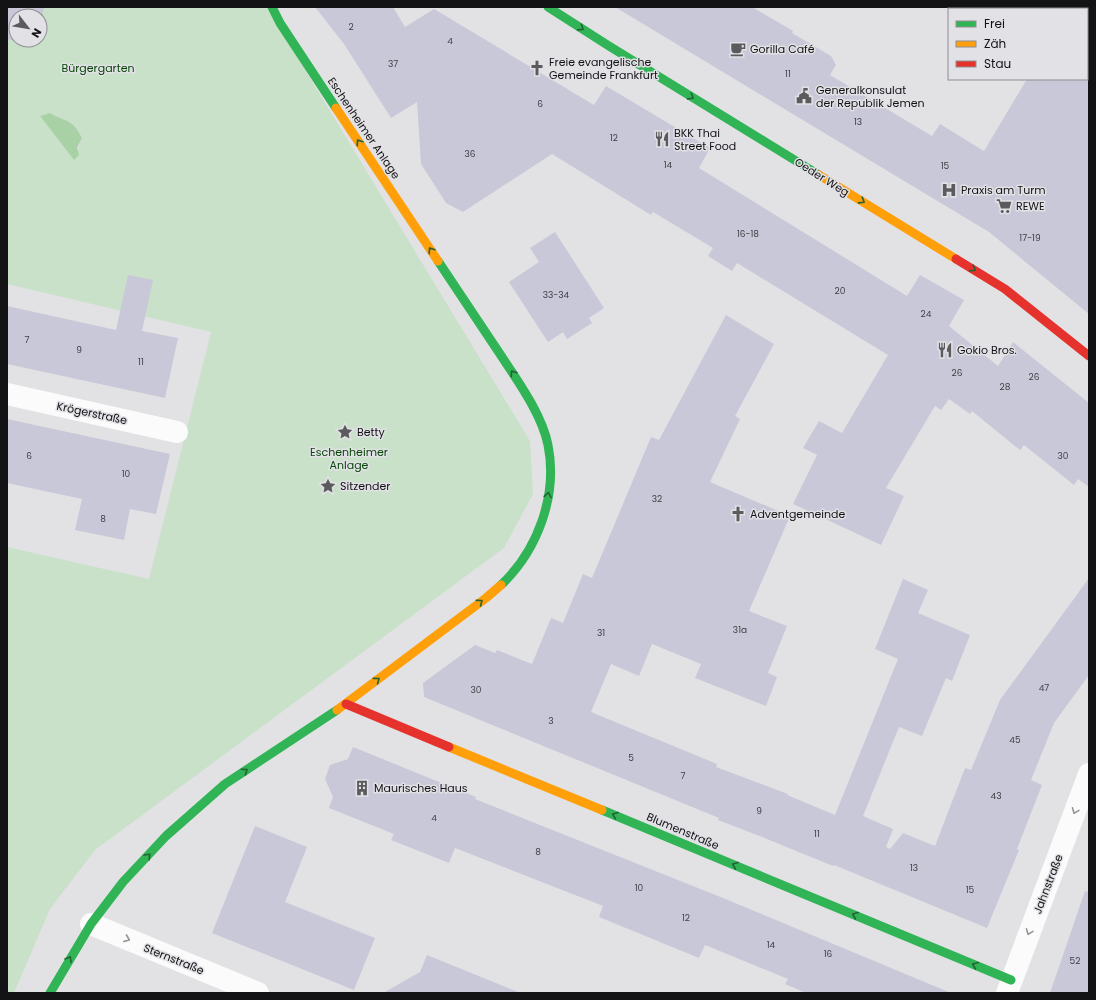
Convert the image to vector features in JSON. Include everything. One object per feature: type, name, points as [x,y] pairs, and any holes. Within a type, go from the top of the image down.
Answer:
[{"type":"street","name":"Oeder Weg","points":[[548,7],[608,46],[1005,289],[1089,356]]},
{"type":"street","name":"Eschenheimer Anlage","points":[[50,993],[91,924],[123,882],[166,836],[225,784],[346,704],[486,598],[509,577],[524,559],[539,530],[546,510],[550,465],[548,444],[541,424],[527,395],[277,12]]},
{"type":"street","name":"Krögerstraße","points":[[7,394],[178,432]]},
{"type":"street","name":"Blumenstraße","points":[[346,704],[1009,987]]},
{"type":"street","name":"Jahnstraße","points":[[1009,987],[1089,774]]},
{"type":"street","name":"Sternstraße","points":[[91,924],[258,993]]},
{"type":"green space","name":"Eschenheimer Anlage","points":[[7,7],[267,7],[530,441],[533,494],[504,548],[95,850],[50,909],[14,993],[7,993],[7,547],[149,579],[211,332],[7,284]],"holes":[[[50,113],[72,124],[82,138],[74,160],[40,116]]]},
{"type":"shaded area","points":[[50,113],[72,124],[82,138],[77,148],[79,155],[74,160],[40,116]]},
{"type":"building","points":[[7,7],[44,7],[8,8],[7,39]]},
{"type":"building","points":[[315,7],[393,7],[405,27],[434,9],[594,105],[606,86],[710,148],[699,168],[907,296],[920,275],[964,300],[949,326],[998,366],[1013,342],[1089,403],[1089,487],[1078,479],[1074,485],[1024,445],[1020,450],[972,411],[970,414],[949,399],[941,410],[935,406],[886,488],[904,496],[881,545],[793,504],[817,455],[803,448],[819,421],[842,433],[888,355],[737,263],[732,271],[708,256],[713,248],[653,212],[651,215],[552,154],[463,212],[446,203],[421,164],[417,102],[391,118],[344,44]]},
{"type":"building","points":[[615,7],[752,7],[793,31],[792,33],[831,56],[836,65],[830,75],[932,136],[940,124],[984,151],[1026,80],[1089,79],[1089,314],[989,232]]},
{"type":"building","points":[[555,232],[604,308],[589,318],[592,323],[567,339],[563,332],[548,342],[509,282],[539,262],[530,248]]},
{"type":"building","points":[[128,275],[153,280],[142,331],[178,338],[165,398],[7,364],[7,306],[116,330]]},
{"type":"building","points":[[726,315],[774,344],[735,416],[740,419],[710,482],[790,516],[749,611],[787,626],[768,673],[777,677],[766,706],[695,678],[701,664],[652,644],[639,676],[611,664],[591,712],[717,764],[716,767],[788,794],[787,795],[835,815],[898,659],[875,649],[903,579],[928,590],[918,613],[970,635],[952,681],[946,678],[922,736],[899,727],[863,816],[893,829],[886,847],[890,849],[903,833],[935,846],[965,768],[971,770],[1000,700],[1089,578],[1089,675],[1054,723],[1031,780],[1042,785],[1017,849],[1019,850],[987,928],[834,865],[833,866],[718,820],[719,818],[424,697],[423,683],[475,645],[495,653],[497,650],[532,664],[551,618],[563,623],[583,574],[592,578],[651,437],[659,440]]},
{"type":"building","points":[[7,419],[170,454],[156,514],[130,509],[124,540],[75,530],[82,499],[7,483]]},
{"type":"building","points":[[353,747],[476,797],[475,799],[723,898],[951,993],[806,993],[785,984],[788,979],[705,945],[699,958],[599,917],[603,906],[455,848],[449,863],[391,840],[394,834],[329,808],[333,797],[325,779],[330,765],[348,759]]},
{"type":"building","points":[[255,826],[307,847],[285,902],[375,938],[354,990],[212,933]]},
{"type":"building","points":[[1085,891],[1089,892],[1089,993],[1050,993]]},
{"type":"building","points":[[427,955],[518,993],[383,993],[420,972]]},
{"type":"traffic: fast","points":[[272,7],[280,23],[336,108]]},
{"type":"traffic: fast","points":[[548,7],[819,175]]},
{"type":"traffic: fast","points":[[438,261],[535,409],[545,433],[548,445],[550,483],[542,521],[535,539],[525,555],[514,571],[501,585]]},
{"type":"traffic: fast","points":[[50,993],[91,924],[123,882],[166,836],[225,784],[337,710]]},
{"type":"traffic: fast","points":[[602,810],[1011,980]]},
{"type":"traffic: slow","points":[[336,108],[438,261]]},
{"type":"traffic: slow","points":[[819,175],[956,259]]},
{"type":"traffic: slow","points":[[337,710],[486,598],[501,585]]},
{"type":"traffic: slow","points":[[449,747],[602,810]]},
{"type":"traffic: jam","points":[[956,259],[1005,289],[1089,356]]},
{"type":"traffic: jam","points":[[346,704],[449,747]]},
{"type":"place","name":"Gorilla Café","points":[[738,49]]},
{"type":"place","name":"Freie evangelische Gemeinde Frankfurt","points":[[537,68]]},
{"type":"place","name":"Generalkonsulat der Republik Jemen","points":[[804,96]]},
{"type":"place","name":"BKK Thai Street Food","points":[[662,139]]},
{"type":"place","name":"Praxis am Turm","points":[[949,190]]},
{"type":"place","name":"REWE","points":[[1004,206]]},
{"type":"place","name":"Gokio Bros.","points":[[945,350]]},
{"type":"place","name":"Betty","points":[[345,432]]},
{"type":"place","name":"Sitzender","points":[[328,486]]},
{"type":"place","name":"Adventgemeinde","points":[[738,514]]},
{"type":"place","name":"Maurisches Haus","points":[[362,788]]},
{"type":"park label","name":"Bürgergarten","points":[[98,68]]}]
